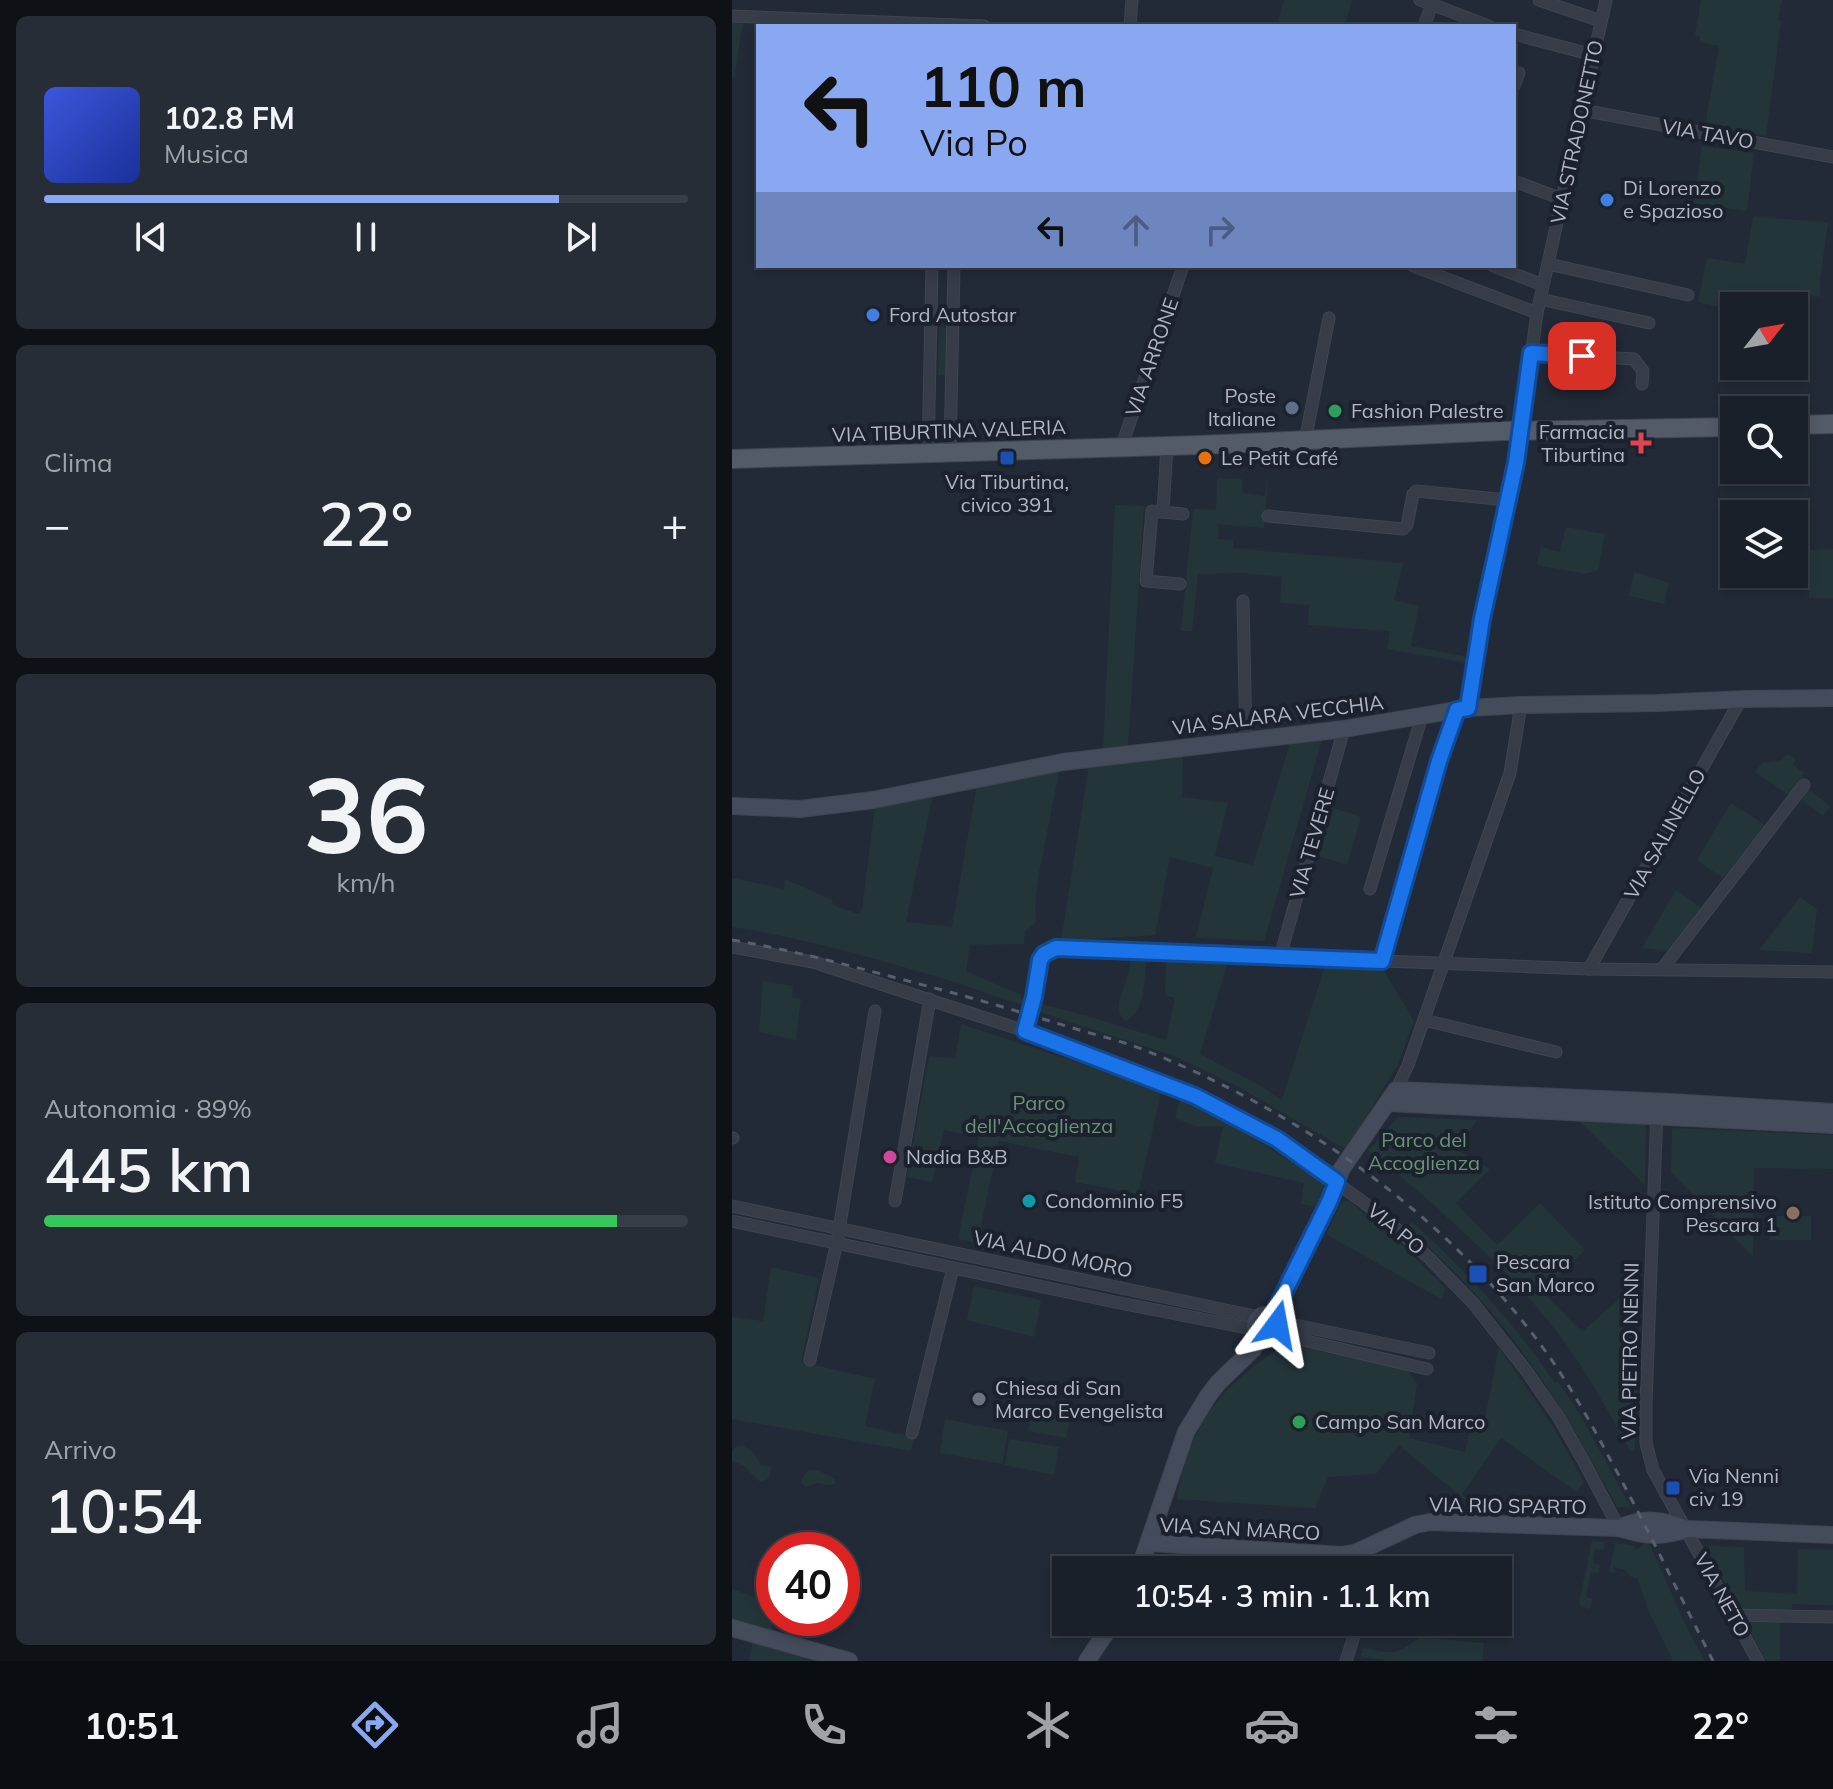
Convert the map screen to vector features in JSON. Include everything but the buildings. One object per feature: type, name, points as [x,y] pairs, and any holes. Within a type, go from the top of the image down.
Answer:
[{"type":"main road","points":[[1808,425],[1833,424]]},
{"type":"main road","name":"VIA TIBURTINA VALERIA","points":[[732,459],[1121,448],[1520,431],[1720,427]]},
{"type":"street","points":[[1130,24],[1132,0]]},
{"type":"street","points":[[1539,0],[1601,21]]},
{"type":"street","name":"VIA STRADONETTO","points":[[1382,961],[1439,761],[1462,709],[1475,661],[1516,463],[1537,313],[1606,0]]},
{"type":"street","points":[[1424,24],[1426,2],[1484,24]]},
{"type":"street","points":[[732,16],[915,24]]},
{"type":"street","points":[[1516,35],[1593,55]]},
{"type":"street","points":[[1516,81],[1519,73]]},
{"type":"street","name":"VIA TAVO","points":[[1582,110],[1833,157]]},
{"type":"street","points":[[1516,182],[1562,199]]},
{"type":"street","points":[[1548,264],[1688,295]]},
{"type":"street","points":[[928,453],[932,268]]},
{"type":"street","points":[[950,452],[954,268]]},
{"type":"street","name":"VIA ARRONE","points":[[1121,448],[1182,268]]},
{"type":"street","points":[[1418,268],[1537,313]]},
{"type":"street","points":[[1498,268],[1543,285]]},
{"type":"street","points":[[932,293],[953,293]]},
{"type":"street","points":[[1540,299],[1649,323]]},
{"type":"street","points":[[1305,441],[1329,318]]},
{"type":"street","points":[[931,323],[953,323]]},
{"type":"street","points":[[1531,353],[1634,359],[1643,371],[1642,384]]},
{"type":"street","points":[[930,381],[952,382]]},
{"type":"street","points":[[1163,512],[1167,446]]},
{"type":"street","points":[[1268,516],[1403,529],[1407,525],[1416,491],[1507,500]]},
{"type":"street","points":[[1180,584],[1146,581],[1152,511],[1183,514]]},
{"type":"street","points":[[1243,601],[1246,740]]},
{"type":"street","name":"VIA SALARA VECCHIA","points":[[732,806],[800,809],[873,800],[1063,762],[1344,729],[1462,709],[1833,698]]},
{"type":"street","name":"VIA SALINELLO","points":[[1589,969],[1741,699]]},
{"type":"street","points":[[1150,1543],[1186,1432],[1213,1390],[1253,1349],[1342,1168],[1392,1096],[1408,1065],[1510,773],[1521,705]]},
{"type":"street","points":[[1370,889],[1422,716]]},
{"type":"street","name":"VIA TEVERE","points":[[1280,957],[1344,729]]},
{"type":"street","points":[[1662,969],[1804,785]]},
{"type":"street","name":"VIA PO","points":[[732,947],[813,962],[1025,1031],[1195,1096],[1277,1139],[1382,1216],[1456,1284],[1489,1321],[1559,1418],[1619,1528]]},
{"type":"street","points":[[1025,1031],[1040,960],[1056,948],[1589,969],[1833,972]]},
{"type":"street","points":[[895,1201],[930,999]]},
{"type":"street","points":[[810,1360],[837,1242],[875,1011]]},
{"type":"street","points":[[1424,1020],[1556,1052]]},
{"type":"street","points":[[1392,1096],[1657,1109],[1833,1112]]},
{"type":"street","points":[[1657,1109],[1833,1125]]},
{"type":"street","name":"VIA PIETRO NENNI","points":[[1657,1109],[1646,1443],[1653,1470],[1687,1529]]},
{"type":"street","name":"VIA ALDO MORO","points":[[732,1206],[1266,1327],[1429,1353]]},
{"type":"street","name":"VIA ALDO MORO","points":[[732,1221],[1248,1328],[1266,1327],[1281,1335],[1427,1369]]},
{"type":"street","name":"VIA ALDO MORO","points":[[912,1433],[953,1268]]},
{"type":"street","name":"VIA RIO SPARTO","points":[[1366,1556],[1415,1525],[1430,1522],[1619,1528],[1641,1536],[1672,1534],[1687,1529],[1833,1535]]},
{"type":"street","name":"VIA NETO","points":[[1687,1529],[1758,1661]]},
{"type":"street","name":"VIA SAN MARCO","points":[[1145,1556],[1150,1543],[1344,1556]]},
{"type":"street","points":[[1733,1615],[1833,1617]]},
{"type":"street","points":[[732,1628],[849,1661]]},
{"type":"street","points":[[1087,1661],[1104,1636]]},
{"type":"street","points":[[1346,1661],[1354,1636]]},
{"type":"green space","points":[[1284,0],[1352,0],[1346,24],[1289,24],[1278,21]]},
{"type":"green space","points":[[1701,0],[1782,0],[1766,136],[1705,126],[1719,46],[1700,42],[1700,36],[1695,35]]},
{"type":"green space","points":[[732,21],[743,22],[734,79],[732,78]]},
{"type":"green space","points":[[1702,146],[1754,153],[1747,211],[1694,203]]},
{"type":"green space","points":[[1753,216],[1828,223],[1820,297],[1810,295],[1808,315],[1808,292],[1720,292],[1720,307],[1698,302],[1707,258],[1745,264]]},
{"type":"green space","points":[[939,327],[946,328],[945,375],[938,375]]},
{"type":"green space","points":[[1217,478],[1242,479],[1243,493],[1265,496],[1268,481],[1264,528],[1216,524],[1218,539],[1233,540],[1233,548],[1403,563],[1394,600],[1419,606],[1411,646],[1468,657],[1467,663],[1387,649],[1390,631],[1308,625],[1309,605],[1280,603],[1282,577],[1243,573],[1198,574],[1192,631],[1181,631],[1193,509],[1216,510]]},
{"type":"green space","points":[[1115,505],[1144,506],[1128,746],[1103,750]]},
{"type":"green space","points":[[1566,527],[1605,534],[1598,570],[1585,574],[1537,565],[1541,547],[1560,552]]},
{"type":"green space","points":[[1833,549],[1833,598],[1809,598],[1808,550]]},
{"type":"green space","points":[[1634,572],[1669,583],[1664,604],[1629,596]]},
{"type":"green space","points":[[1322,739],[1264,941],[1196,937],[1213,868],[1170,857],[1155,935],[1061,941],[1089,765],[1183,756],[1182,797],[1228,803],[1215,856],[1253,865],[1290,743]]},
{"type":"green space","points":[[1787,754],[1796,758],[1793,765],[1804,773],[1789,795],[1755,772],[1762,763],[1782,760]]},
{"type":"green space","points":[[1060,767],[1039,873],[1036,922],[1025,931],[1024,944],[970,945],[966,971],[1021,995],[1025,1005],[868,957],[732,927],[732,878],[784,889],[785,879],[832,900],[833,905],[858,914],[862,909],[875,806],[933,794],[906,922],[952,927],[977,784]]},
{"type":"green space","points":[[1808,789],[1830,806],[1823,816],[1801,799]]},
{"type":"green space","points":[[1731,803],[1765,825],[1723,878],[1697,860]]},
{"type":"green space","points":[[1327,806],[1361,817],[1347,865],[1312,854]]},
{"type":"green space","points":[[1676,890],[1701,908],[1668,951],[1642,948]]},
{"type":"green space","points":[[1800,897],[1817,909],[1812,953],[1759,950]]},
{"type":"green space","points":[[1131,958],[1146,959],[1145,976],[1137,1010],[1126,1021],[1119,1007]]},
{"type":"green space","points":[[1166,959],[1228,962],[1200,1054],[1282,1100],[1325,966],[1383,969],[1414,1021],[1398,1064],[1347,1150],[1237,1086],[1174,1056],[1037,1011],[1038,1003],[1166,1040],[1175,998],[1165,995]]},
{"type":"green space","points":[[763,981],[793,986],[792,997],[801,999],[796,1040],[759,1032]]},
{"type":"green space","name":"Parco dell'Accoglienza","points":[[961,1024],[1161,1093],[1138,1194],[1075,1182],[1079,1157],[999,1141],[977,1243],[958,1239],[979,1137],[944,1130],[932,1182],[907,1177],[929,1056],[955,1059]]},
{"type":"green space","points":[[1180,1100],[1235,1128],[1322,1182],[1324,1188],[1315,1207],[1301,1204],[1304,1183],[1215,1163],[1223,1126],[1195,1126],[1175,1118]]},
{"type":"green space","name":"Parco del Accoglienza","points":[[1398,1117],[1477,1120],[1457,1150],[1490,1169],[1456,1203],[1497,1245],[1540,1203],[1585,1250],[1543,1292],[1582,1332],[1620,1298],[1619,1328],[1640,1329],[1635,1450],[1630,1451],[1572,1353],[1523,1292],[1439,1210],[1368,1151]]},
{"type":"green space","points":[[1580,1118],[1646,1121],[1645,1185],[1579,1121]]},
{"type":"green space","points":[[1672,1128],[1833,1135],[1833,1169],[1754,1168],[1753,1257],[1671,1172]]},
{"type":"green space","points":[[1349,1201],[1402,1245],[1446,1288],[1441,1299],[1326,1234],[1341,1202]]},
{"type":"green space","points":[[1770,1216],[1811,1216],[1811,1240],[1770,1240]]},
{"type":"green space","points":[[1412,1222],[1488,1298],[1555,1383],[1558,1381],[1631,1508],[1617,1507],[1532,1365],[1477,1296],[1408,1228]]},
{"type":"green space","points":[[771,1267],[819,1278],[801,1362],[875,1379],[865,1426],[914,1437],[911,1451],[732,1419],[732,1317],[763,1321]]},
{"type":"green space","points":[[974,1286],[1041,1300],[1034,1337],[967,1320]]},
{"type":"green space","name":"Campo San Marco","points":[[1286,1344],[1407,1370],[1417,1383],[1409,1438],[1465,1452],[1472,1422],[1484,1423],[1499,1348],[1552,1425],[1584,1482],[1576,1492],[1501,1438],[1462,1494],[1475,1508],[1399,1445],[1376,1474],[1328,1477],[1315,1508],[1177,1499],[1190,1449],[1212,1408],[1244,1375]]},
{"type":"green space","points":[[1033,1410],[1070,1418],[1066,1438],[1028,1431]]},
{"type":"green space","points":[[945,1419],[1008,1431],[1002,1464],[940,1453]]},
{"type":"green space","points":[[1009,1439],[1059,1447],[1054,1475],[1005,1465]]},
{"type":"green space","points":[[743,1445],[754,1453],[761,1466],[771,1467],[767,1479],[759,1481],[744,1466],[732,1461],[732,1451]]},
{"type":"green space","points":[[809,1470],[817,1470],[835,1479],[835,1484],[817,1483],[805,1487],[801,1483]]},
{"type":"green space","points":[[1592,1541],[1605,1542],[1603,1550],[1595,1549],[1593,1563],[1600,1565],[1598,1573],[1591,1572],[1586,1597],[1593,1599],[1590,1609],[1581,1607],[1579,1603]]},
{"type":"green space","points":[[1648,1541],[1705,1661],[1673,1661],[1647,1607],[1638,1579],[1631,1577],[1626,1570],[1613,1567],[1616,1573],[1609,1572],[1615,1543],[1633,1545],[1637,1550]]},
{"type":"green space","points":[[1709,1546],[1744,1547],[1745,1591],[1797,1594],[1798,1549],[1833,1550],[1833,1605],[1792,1604],[1791,1612],[1739,1610],[1708,1551]]},
{"type":"green space","points":[[732,1589],[756,1598],[756,1626],[732,1619]]},
{"type":"green space","points":[[1744,1620],[1780,1620],[1780,1661],[1766,1661]]},
{"type":"green space","points":[[1420,1637],[1484,1643],[1482,1661],[1388,1661],[1361,1656],[1363,1648],[1394,1652]]},
{"type":"green space","points":[[753,1641],[813,1660],[813,1661],[749,1661]]},
{"type":"railway","points":[[732,940],[927,986],[1136,1047],[1203,1075],[1260,1105],[1370,1175],[1421,1216],[1468,1260],[1512,1308],[1551,1359],[1603,1446],[1713,1661]]},
{"type":"place","name":"Di Lorenzo e Spazioso","points":[[1607,200]]},
{"type":"place","name":"Ford Autostar","points":[[873,315]]},
{"type":"place","name":"Poste Italiane","points":[[1292,408]]},
{"type":"place","name":"Fashion Palestre","points":[[1335,411]]},
{"type":"place","name":"Farmacia Tiburtina","points":[[1641,443]]},
{"type":"place","name":"Via Tiburtina, civico 391","points":[[1007,458]]},
{"type":"place","name":"Le Petit Café","points":[[1205,458]]},
{"type":"place","name":"Nadia B&B","points":[[890,1157]]},
{"type":"place","name":"Condominio F5","points":[[1029,1201]]},
{"type":"place","name":"Istituto Comprensivo Pescara 1","points":[[1793,1213]]},
{"type":"place","name":"Pescara San Marco","points":[[1478,1274]]},
{"type":"place","name":"Chiesa di San Marco Evengelista","points":[[979,1399]]},
{"type":"place","name":"Campo San Marco","points":[[1299,1422]]},
{"type":"place","name":"Via Nenni civ 19","points":[[1673,1488]]},
{"type":"route","points":[[1277,1325],[1274,1313],[1337,1182],[1277,1139],[1195,1096],[1025,1031],[1040,960],[1049,950],[1056,948],[1382,961],[1452,722],[1457,710],[1468,708],[1482,619],[1516,463],[1531,353],[1582,356]]}]
